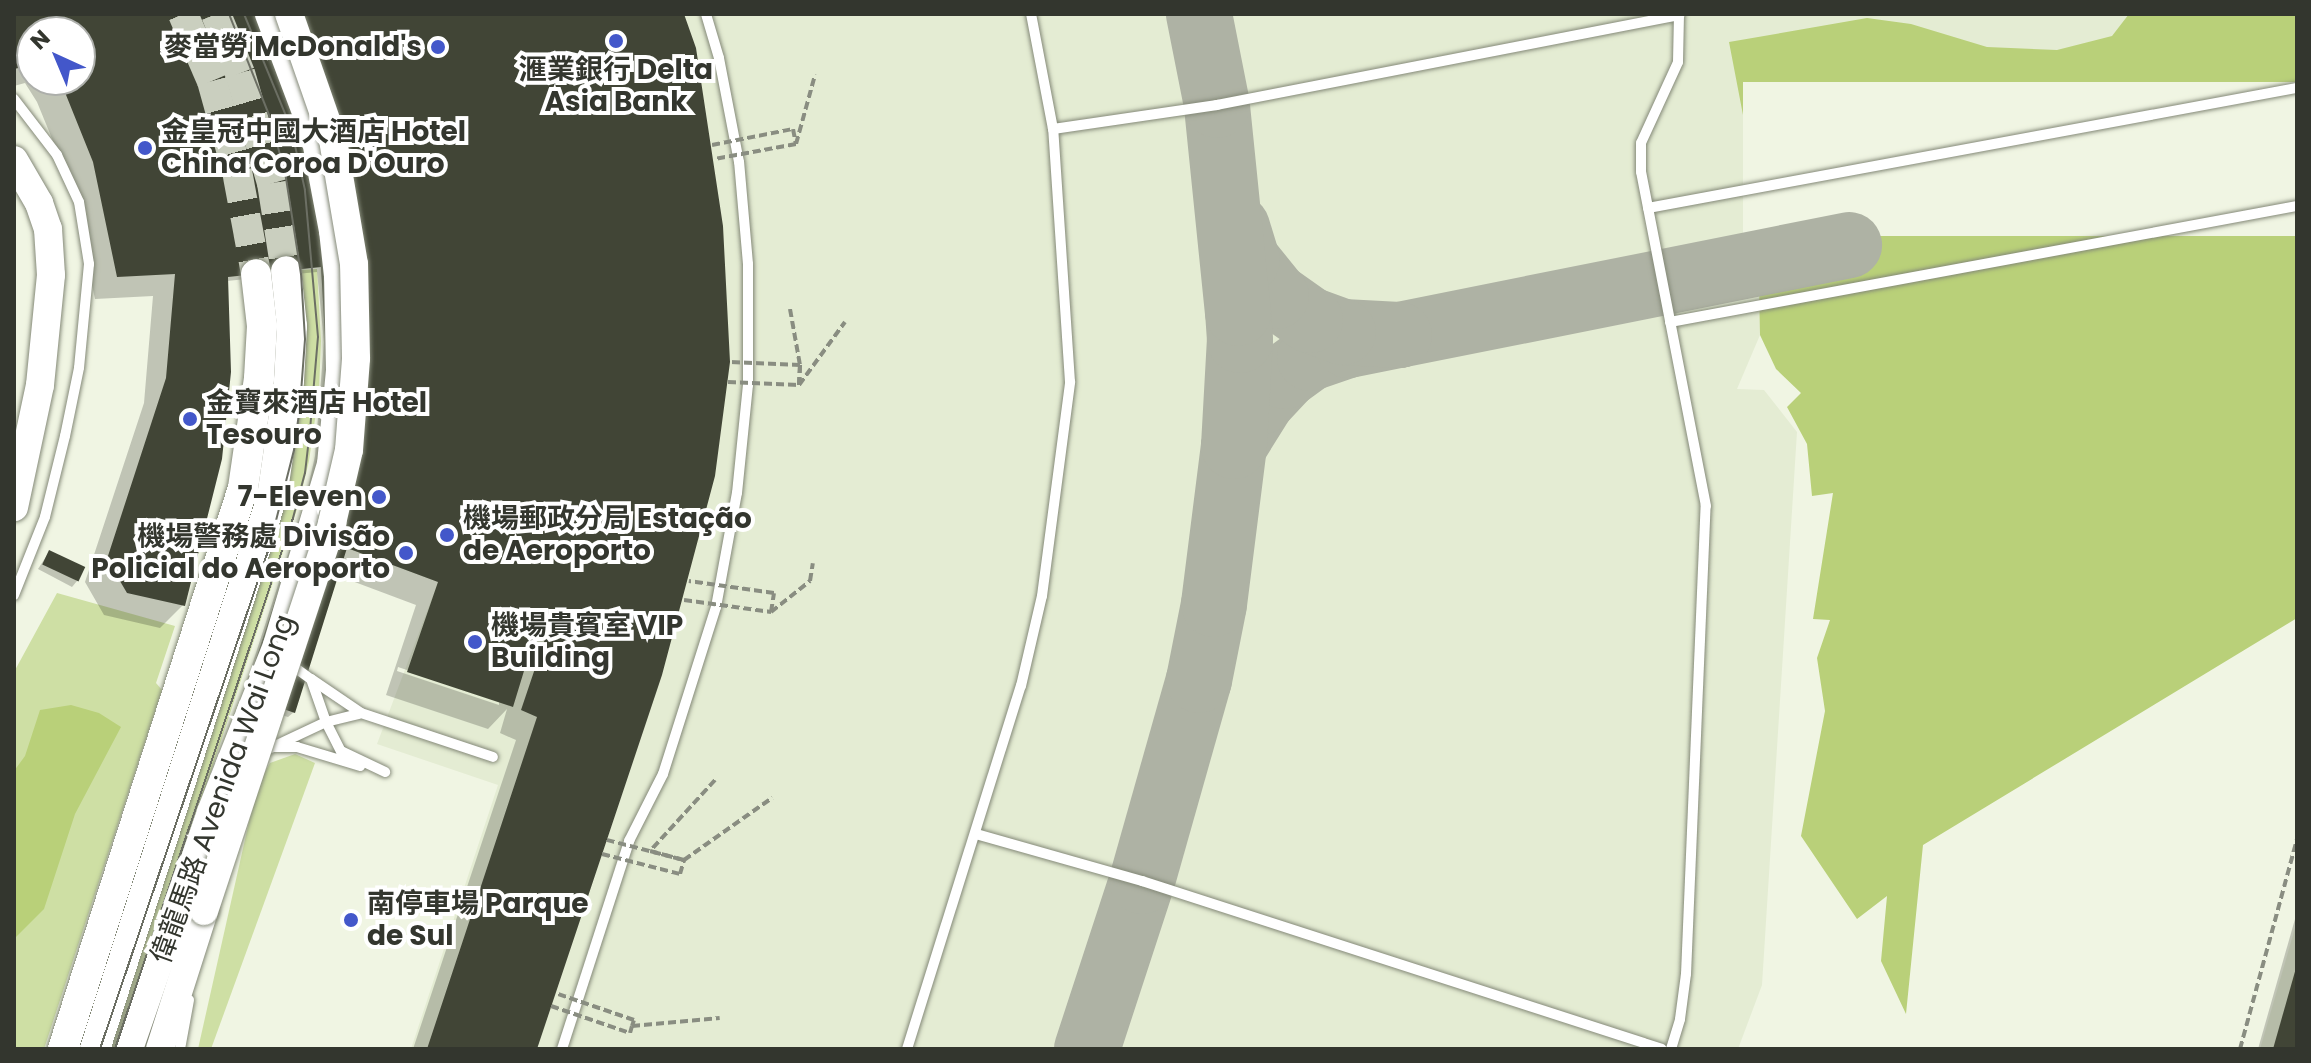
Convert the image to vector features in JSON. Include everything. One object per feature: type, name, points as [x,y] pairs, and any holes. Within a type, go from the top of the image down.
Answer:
[{"type":"main road","name":"偉龍馬路 Avenida Wai Long","points":[[63,1049],[243,488],[271,272],[292,326],[289,381],[272,497],[95,1049]]},
{"type":"street","name":"偉龍馬路 Avenida Wai Long","points":[[129,1049],[226,777],[277,645],[331,464],[340,334],[338,276],[326,183],[315,136],[269,14]]},
{"type":"street","name":"偉龍馬路 Avenida Wai Long","points":[[160,1049],[332,523],[350,438],[356,358],[354,264],[333,140],[289,14]]},
{"type":"street","points":[[14,160],[44,216],[51,275],[40,385],[14,507]]},
{"type":"lane","points":[[562,1049],[629,841],[663,774],[716,607],[737,493],[748,385],[748,264],[739,162],[706,14]]},
{"type":"lane","points":[[907,1049],[1021,686],[1042,596],[1070,382],[1053,129],[1031,14]]},
{"type":"lane","points":[[1053,129],[1217,105],[1679,14],[1678,62],[1641,143],[1641,172],[1706,506],[1686,974],[1680,1019],[1671,1049]]},
{"type":"lane","points":[[1648,208],[2297,88]]},
{"type":"lane","points":[[14,99],[57,155],[79,202],[89,264],[79,368],[65,436],[45,517],[14,595]]},
{"type":"lane","points":[[1670,322],[2297,206]]},
{"type":"lane","points":[[277,645],[282,657],[361,713],[493,757]]},
{"type":"lane","points":[[273,747],[297,747],[385,772],[341,751],[326,722],[311,679]]},
{"type":"lane","points":[[226,777],[257,753],[326,722],[361,713]]},
{"type":"lane","points":[[976,834],[1142,881],[1662,1049]]},
{"type":"lane","points":[[180,1049],[204,911]]},
{"type":"path","points":[[796,144],[815,75]]},
{"type":"path","points":[[712,145],[793,129],[796,144]]},
{"type":"path","points":[[714,159],[796,144]]},
{"type":"path","points":[[790,309],[800,365],[799,385]]},
{"type":"path","points":[[799,385],[845,322]]},
{"type":"path","points":[[730,362],[800,365]]},
{"type":"path","points":[[728,382],[799,385]]},
{"type":"path","points":[[684,600],[771,612],[810,581],[813,563]]},
{"type":"path","points":[[689,581],[774,593],[771,612]]},
{"type":"path","points":[[650,851],[715,780]]},
{"type":"path","points":[[602,854],[680,874],[684,860],[772,798]]},
{"type":"path","points":[[2240,1049],[2297,839]]},
{"type":"path","points":[[607,840],[684,860]]},
{"type":"path","points":[[551,1006],[630,1033],[634,1020],[555,993]]},
{"type":"path","points":[[632,1026],[720,1018]]},
{"type":"shaded area","points":[[303,14],[2297,14],[2297,236],[1760,335],[1737,389],[1764,390],[1797,432],[1762,985],[1738,1049],[411,1049],[498,785],[377,744],[438,582],[347,548]]},
{"type":"shaded area","points":[[2129,14],[2297,14],[2297,618],[1923,845],[1906,1014],[1881,961],[1887,896],[1857,919],[1801,836],[1825,711],[1817,658],[1830,620],[1813,619],[1833,493],[1812,496],[1807,444],[1787,407],[1801,393],[1776,369],[1760,335],[1757,188],[1729,42],[1867,18],[1911,24],[1987,47],[2057,50],[2112,36]]},
{"type":"shaded area","points":[[317,269],[321,341],[319,391],[309,461],[298,506],[120,1049],[102,1049],[279,509],[298,270]]},
{"type":"shaded area","points":[[57,593],[175,626],[156,683],[162,690],[44,1049],[14,1049],[14,672]]},
{"type":"shaded area","points":[[71,705],[99,713],[121,727],[75,814],[44,909],[16,937],[14,946],[14,771],[25,756],[40,710]]},
{"type":"shaded area","points":[[295,754],[315,763],[211,1049],[198,1049],[257,786],[270,763]]},
{"type":"shaded area","points":[[2297,921],[2297,1049],[2260,1049]]},
{"type":"pier","points":[[1743,82],[2297,82],[2297,236],[1743,236]]},
{"type":"building","points":[[14,14],[684,14],[696,48],[723,226],[730,362],[715,476],[662,675],[537,1049],[427,1049],[537,717],[521,710],[553,615],[542,612],[513,707],[407,672],[438,582],[347,548],[295,713],[244,696],[310,495],[320,449],[327,371],[321,267],[228,277],[231,372],[222,459],[185,606],[127,593],[107,559],[166,378],[175,274],[117,277],[93,162],[66,96],[96,96],[96,16],[16,16],[14,69]]},
{"type":"building","points":[[49,550],[85,567],[78,581],[42,565]]},
{"type":"building","points":[[2296,968],[2297,1049],[2273,1049]]},
{"type":"taxiway","points":[[1087,1049],[1142,881],[1199,680],[1214,604],[1234,446],[1240,340],[1238,313],[1217,105],[1199,14]]},
{"type":"taxiway","points":[[1234,446],[1262,401],[1285,376],[1310,358],[1348,345],[1399,335],[1343,332],[1310,320],[1276,296],[1247,260],[1237,227]]},
{"type":"taxiway","points":[[1399,335],[1849,245]]},
{"type":"tunnel","points":[[183,14],[212,81],[237,171],[256,274]]},
{"type":"tunnel","points":[[216,14],[240,73],[272,183],[286,271]]},
{"type":"tram line","points":[[100,1049],[269,548],[294,450],[300,406],[305,339],[301,274],[286,178],[271,120],[229,14]]},
{"type":"tram line","points":[[115,1049],[293,518],[305,473],[318,337],[305,190],[291,128],[244,14]]},
{"type":"place","name":"滙業銀行 Delta Asia Bank","points":[[616,41]]},
{"type":"place","name":"麥當勞 McDonald's","points":[[438,47]]},
{"type":"place","name":"金皇冠中國大酒店 Hotel China Coroa D'Ouro","points":[[145,148]]},
{"type":"place","name":"金寶來酒店 Hotel Tesouro","points":[[190,419]]},
{"type":"place","name":"7-Eleven","points":[[379,497]]},
{"type":"place","name":"機場郵政分局 Estação de Aeroporto","points":[[447,535]]},
{"type":"place","name":"機場警務處 Divisão Policial do Aeroporto","points":[[406,553]]},
{"type":"place","name":"機場貴賓室 VIP Building","points":[[475,642]]},
{"type":"place","name":"南停車場 Parque de Sul","points":[[351,920]]}]
